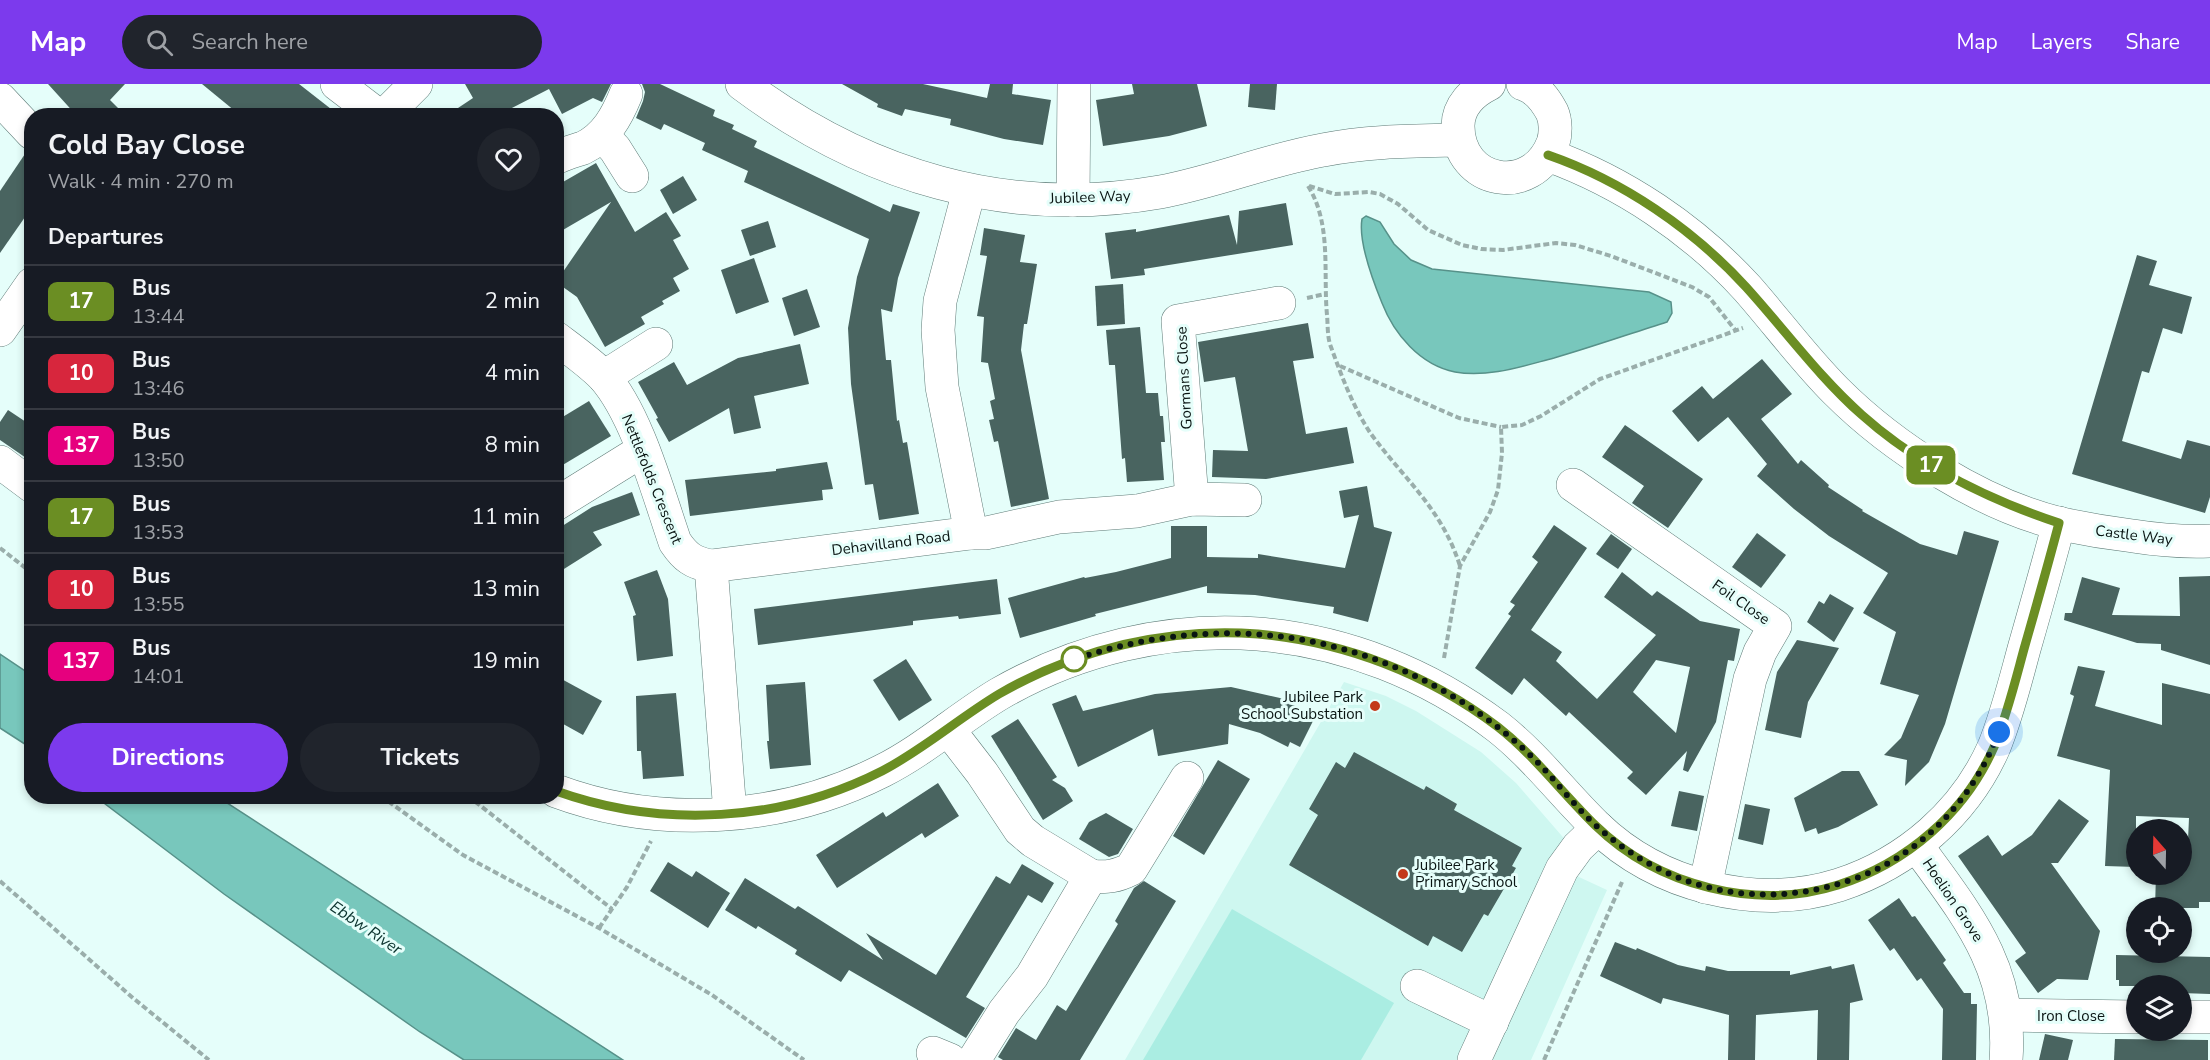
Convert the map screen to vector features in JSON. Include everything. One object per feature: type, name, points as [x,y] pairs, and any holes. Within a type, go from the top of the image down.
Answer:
[{"type":"street","points":[[337,84],[368,108]]},
{"type":"street","points":[[392,108],[416,84]]},
{"type":"street","name":"Jubilee Way","points":[[742,84],[779,112],[855,153],[892,169],[969,191],[1023,197],[1073,200],[1117,198],[1161,192],[1324,149],[1392,142],[1458,140]]},
{"type":"street","points":[[1073,200],[1074,84]]},
{"type":"street","points":[[1489,84],[1477,90],[1464,104],[1458,122],[1458,140],[1466,158],[1480,171],[1498,177],[1517,177],[1535,170],[1548,155],[1555,137],[1554,117],[1545,99],[1528,85]]},
{"type":"street","points":[[564,155],[584,147],[602,135],[616,118],[626,94]]},
{"type":"street","points":[[0,99],[24,124]]},
{"type":"street","points":[[602,135],[615,149],[632,176]]},
{"type":"street","points":[[564,793],[596,803],[665,815],[770,809],[808,800],[882,771],[916,752],[997,695],[1031,677],[1103,650],[1140,641],[1197,634],[1255,634],[1293,638],[1330,646],[1376,660],[1437,688],[1501,730],[1530,755],[1598,828],[1633,856],[1669,876],[1705,887],[1746,894],[1790,894],[1835,886],[1878,869],[1917,846],[1947,818],[1965,795],[1992,751],[2007,713],[2059,523],[1986,495],[1952,478],[1891,438],[1836,391],[1746,287],[1688,234],[1617,185],[1548,155]]},
{"type":"street","name":"Dehavilland Road","points":[[711,566],[971,533],[942,387],[938,330],[940,301],[969,191]]},
{"type":"street","points":[[0,330],[24,296]]},
{"type":"street","name":"Gormans Close","points":[[1192,499],[1178,321],[1279,303]]},
{"type":"street","name":"Nettlefolds Crescent","points":[[564,344],[604,377],[623,408],[643,450],[675,542],[683,554],[696,563],[711,566]]},
{"type":"street","points":[[604,377],[656,344]]},
{"type":"street","points":[[564,499],[643,450]]},
{"type":"street","points":[[0,462],[24,480]]},
{"type":"street","name":"Foil Close","points":[[1573,485],[1775,626],[1760,652],[1750,679],[1705,887]]},
{"type":"street","points":[[971,533],[986,533],[1059,517],[1137,511],[1192,499],[1245,500]]},
{"type":"street","name":"Castle Way","points":[[2059,523],[2106,533],[2155,539],[2210,541]]},
{"type":"street","points":[[711,566],[730,813]]},
{"type":"street","points":[[948,729],[982,773],[1020,830],[1033,841],[1091,876],[1105,878],[1131,869],[1187,778]]},
{"type":"street","points":[[1474,1060],[1562,869],[1578,847],[1598,828]]},
{"type":"street","name":"Hoelion Grove","points":[[1917,846],[1979,935],[2000,988],[2007,1015],[2006,1060]]},
{"type":"street","points":[[974,1060],[1004,1012],[1032,976],[1091,876]]},
{"type":"street","points":[[1417,986],[1492,1022]]},
{"type":"street","name":"Iron Close","points":[[2007,1015],[2126,1017]]},
{"type":"street","points":[[2192,1017],[2210,1017]]},
{"type":"path","points":[[1269,162],[1309,186],[1335,194],[1369,192],[1380,194],[1398,204],[1428,230],[1472,247],[1503,250],[1556,243],[1575,245],[1602,253],[1692,286],[1709,297],[1736,330]]},
{"type":"path","points":[[1309,186],[1320,216],[1325,239],[1325,294],[1329,344],[1346,389],[1357,411],[1378,442],[1441,520],[1453,543],[1460,566]]},
{"type":"path","points":[[1339,366],[1459,418],[1501,427]]},
{"type":"path","points":[[0,548],[24,567]]},
{"type":"path","points":[[392,804],[464,855],[599,928],[712,995],[804,1060]]},
{"type":"path","points":[[478,804],[612,909]]},
{"type":"path","points":[[599,928],[627,887],[665,815]]},
{"type":"path","points":[[1544,1060],[1633,856]]},
{"type":"path","points":[[0,881],[133,998],[209,1060]]},
{"type":"shaded area","name":"Jubilee Park Primary School","points":[[1344,682],[1386,696],[1416,711],[1481,752],[1516,783],[1568,843],[1553,865],[1607,890],[1531,1060],[1125,1060]]},
{"type":"shaded area","points":[[1232,909],[1394,1003],[1361,1060],[1143,1060]]},
{"type":"water","points":[[1366,216],[1380,222],[1394,244],[1411,260],[1432,269],[1649,292],[1671,302],[1672,313],[1667,322],[1518,368],[1467,373],[1442,368],[1431,363],[1410,346],[1401,337],[1387,315],[1364,250],[1361,228],[1362,219]]},
{"type":"water","points":[[0,654],[24,670],[24,743],[0,728]]},
{"type":"water","name":"Ebbw River","points":[[105,804],[229,804],[623,1060],[464,1060],[420,1032],[224,894]]},
{"type":"building","points":[[48,84],[125,84],[110,100],[118,108],[70,108]]},
{"type":"building","points":[[202,84],[299,84],[330,108],[231,108]]},
{"type":"building","points":[[465,84],[611,84],[602,102],[593,98],[564,113],[564,108],[559,108],[549,89],[512,108],[458,108],[473,98]]},
{"type":"building","points":[[642,84],[660,84],[715,110],[713,116],[734,125],[732,129],[757,141],[754,147],[890,212],[893,204],[920,212],[898,278],[892,312],[881,309],[886,360],[891,360],[897,421],[899,420],[903,443],[907,442],[919,514],[879,520],[873,484],[865,485],[851,384],[848,328],[857,277],[869,239],[744,182],[748,171],[702,150],[705,143],[664,124],[661,130],[636,118],[645,92]]},
{"type":"building","points":[[842,84],[923,84],[987,98],[990,84],[1013,84],[1012,94],[1051,100],[1043,145],[1004,139],[950,125],[951,119],[905,109],[902,116],[877,107],[878,104]]},
{"type":"building","points":[[1132,84],[1197,84],[1207,126],[1169,136],[1103,146],[1096,100],[1134,94]]},
{"type":"building","points":[[1250,84],[1277,84],[1275,110],[1248,107]]},
{"type":"building","points":[[24,155],[24,218],[0,253],[0,191]]},
{"type":"building","points":[[596,163],[635,232],[666,212],[681,236],[673,240],[689,269],[673,278],[680,291],[662,301],[664,304],[641,317],[645,324],[605,347],[577,297],[564,288],[564,270],[611,202],[564,229],[564,181]]},
{"type":"building","points":[[683,176],[697,200],[673,214],[660,190]]},
{"type":"building","points":[[1286,203],[1293,245],[1144,269],[1145,275],[1111,279],[1105,233],[1136,229],[1136,232],[1229,215],[1237,245],[1239,211]]},
{"type":"building","points":[[768,221],[776,247],[750,256],[741,230]]},
{"type":"building","points":[[984,228],[1025,235],[1020,262],[1037,264],[1027,324],[1024,324],[1021,350],[1049,499],[1011,507],[998,441],[994,442],[989,420],[994,419],[990,401],[995,399],[988,363],[981,362],[984,317],[977,316],[987,256],[980,255]]},
{"type":"building","points":[[2137,255],[2157,261],[2149,285],[2192,297],[2182,334],[2163,328],[2149,373],[2142,371],[2122,441],[2181,459],[2187,440],[2210,446],[2210,497],[2205,513],[2072,474]]},
{"type":"building","points":[[754,258],[769,302],[736,314],[721,270]]},
{"type":"building","points":[[1123,284],[1125,324],[1097,326],[1095,286]]},
{"type":"building","points":[[807,289],[820,327],[794,336],[782,298]]},
{"type":"building","points":[[1308,323],[1314,358],[1293,361],[1306,434],[1347,427],[1354,463],[1266,479],[1212,477],[1213,450],[1248,451],[1235,377],[1204,382],[1198,342]]},
{"type":"building","points":[[1140,327],[1146,393],[1158,393],[1160,416],[1163,416],[1165,442],[1161,442],[1164,480],[1127,482],[1125,458],[1122,459],[1115,365],[1109,365],[1106,330]]},
{"type":"building","points":[[800,344],[809,384],[754,396],[761,428],[734,434],[729,408],[669,442],[638,382],[674,362],[687,385],[738,358]]},
{"type":"building","points":[[1762,359],[1792,394],[1761,419],[1798,464],[1801,460],[1829,485],[1828,487],[1862,511],[1920,544],[1957,555],[1964,531],[1999,541],[1945,724],[1929,762],[1905,786],[1907,760],[1884,755],[1901,738],[1919,695],[1880,684],[1896,632],[1863,613],[1888,573],[1829,536],[1757,476],[1767,464],[1728,417],[1698,442],[1672,411],[1702,386],[1713,399]]},
{"type":"building","points":[[589,401],[611,436],[564,464],[564,416]]},
{"type":"building","points":[[8,410],[24,421],[24,456],[0,440],[0,422]]},
{"type":"building","points":[[1625,425],[1703,479],[1668,528],[1632,503],[1644,486],[1602,457]]},
{"type":"building","points":[[827,462],[833,489],[822,490],[823,500],[690,516],[685,480],[776,471],[776,469]]},
{"type":"building","points":[[1367,486],[1374,527],[1392,532],[1368,622],[1333,613],[1334,607],[1255,595],[1207,593],[1207,586],[1095,614],[1096,616],[1020,638],[1008,598],[1084,577],[1116,572],[1171,558],[1171,526],[1207,526],[1207,557],[1258,558],[1258,554],[1345,568],[1359,515],[1344,518],[1339,491]]},
{"type":"building","points":[[632,492],[640,515],[593,532],[602,545],[564,569],[564,525],[592,507]]},
{"type":"building","points":[[1554,525],[1587,548],[1531,630],[1562,652],[1556,661],[1597,699],[1656,635],[1604,597],[1622,572],[1652,596],[1657,591],[1700,621],[1740,629],[1734,661],[1728,660],[1716,722],[1688,772],[1683,770],[1687,751],[1646,795],[1627,778],[1633,772],[1569,712],[1566,716],[1524,678],[1512,695],[1475,668],[1511,616],[1508,614],[1515,605],[1510,602],[1538,562],[1532,557]],"holes":[[[1656,660],[1690,667],[1676,733],[1633,692]]]},
{"type":"building","points":[[1757,533],[1786,555],[1761,588],[1732,567]]},
{"type":"building","points":[[1611,534],[1632,549],[1618,569],[1596,554]]},
{"type":"building","points":[[657,570],[668,599],[673,656],[637,661],[633,616],[636,615],[624,582]]},
{"type":"building","points":[[2210,576],[2210,665],[2161,650],[2161,644],[2137,643],[2064,620],[2065,613],[2072,613],[2082,577],[2120,588],[2112,615],[2180,616],[2179,577]]},
{"type":"building","points":[[997,579],[1001,614],[913,621],[913,625],[758,645],[754,609]]},
{"type":"building","points":[[1830,594],[1854,608],[1834,642],[1807,622],[1819,601],[1824,604]]},
{"type":"building","points":[[1797,640],[1839,648],[1808,702],[1801,738],[1765,730],[1777,672]]},
{"type":"building","points":[[906,659],[932,700],[899,721],[873,680]]},
{"type":"building","points":[[2078,666],[2105,671],[2095,706],[2162,725],[2162,683],[2210,694],[2210,902],[2199,902],[2199,908],[2192,908],[2192,897],[2155,897],[2156,885],[2192,885],[2192,819],[2136,816],[2136,819],[2126,819],[2126,867],[2105,866],[2110,770],[2057,756],[2074,696],[2070,694]]},
{"type":"building","points":[[564,680],[602,701],[583,735],[564,724]]},
{"type":"building","points":[[805,682],[811,765],[770,769],[766,685]]},
{"type":"building","points":[[1231,687],[1280,698],[1312,714],[1310,717],[1314,719],[1300,747],[1290,742],[1288,747],[1260,733],[1229,724],[1228,744],[1158,756],[1153,729],[1078,767],[1052,704],[1076,695],[1083,711],[1155,694]]},
{"type":"building","points":[[676,693],[684,776],[643,779],[641,751],[637,751],[636,696]]},
{"type":"building","points":[[1018,719],[1057,777],[1052,780],[1065,788],[1073,801],[1043,820],[991,736]]},
{"type":"building","points":[[1354,752],[1424,790],[1426,786],[1457,804],[1454,810],[1522,848],[1512,866],[1516,868],[1488,916],[1484,914],[1462,952],[1433,936],[1428,946],[1289,865],[1318,815],[1309,809],[1336,762],[1345,768]]},
{"type":"building","points":[[1218,760],[1250,779],[1204,855],[1173,836]]},
{"type":"building","points":[[1842,771],[1859,771],[1878,805],[1838,827],[1818,834],[1816,828],[1805,832],[1794,798]]},
{"type":"building","points":[[938,783],[959,816],[925,838],[922,833],[837,888],[816,855],[883,812],[886,817]]},
{"type":"building","points":[[1679,791],[1704,796],[1697,831],[1671,826]]},
{"type":"building","points":[[2059,799],[2089,821],[2058,863],[2051,863],[2100,931],[2088,980],[2057,979],[2038,993],[2015,961],[2026,953],[1958,856],[1988,835],[2002,856],[2032,835]]},
{"type":"building","points":[[1745,804],[1770,809],[1763,845],[1738,839]]},
{"type":"building","points":[[1106,813],[1133,829],[1118,854],[1109,857],[1079,839],[1089,822]]},
{"type":"building","points":[[668,862],[692,877],[696,871],[730,893],[708,928],[650,891]]},
{"type":"building","points":[[1022,864],[1054,883],[1042,903],[1028,895],[966,997],[985,1008],[966,1038],[849,970],[841,982],[795,954],[797,950],[758,926],[756,929],[725,910],[745,878],[795,909],[798,906],[883,960],[866,933],[936,975],[996,876],[1010,884]]},
{"type":"building","points":[[1144,881],[1176,901],[1080,1060],[1003,1060],[998,1057],[1016,1028],[1036,1040],[1057,1005],[1066,1011],[1118,924],[1115,921],[1134,888]]},
{"type":"building","points":[[1899,898],[1912,917],[1915,916],[1946,960],[1943,963],[1964,993],[1971,993],[1971,1004],[1977,1004],[1976,1060],[1942,1060],[1943,1009],[1921,978],[1917,981],[1894,948],[1890,951],[1868,920]]},
{"type":"building","points":[[1615,942],[1636,950],[1637,948],[1678,965],[1705,971],[1706,966],[1728,971],[1790,971],[1790,975],[1831,966],[1832,969],[1854,964],[1863,1000],[1850,1003],[1849,1060],[1817,1060],[1818,1010],[1756,1015],[1755,1060],[1728,1060],[1729,1015],[1663,998],[1661,1004],[1600,976]]},
{"type":"building","points":[[2116,955],[2126,955],[2126,963],[2192,963],[2192,957],[2210,957],[2210,994],[2192,993],[2192,975],[2126,975],[2126,986],[2119,986],[2119,980],[2116,980]]},
{"type":"building","points":[[2045,1034],[2073,1040],[2068,1060],[2039,1060]]},
{"type":"building","points":[[2115,1039],[2126,1039],[2126,1041],[2208,1040],[2208,1060],[2114,1060]]},
{"type":"bus line","name":"17","points":[[564,794],[596,803],[665,815],[698,816],[770,809],[827,794],[882,771],[916,752],[997,695],[1066,662],[1140,641],[1178,635],[1255,634],[1293,638],[1349,651],[1403,671],[1437,688],[1501,730],[1530,755],[1598,828],[1633,856],[1669,876],[1705,887],[1746,894],[1790,894],[1835,886],[1878,869],[1917,846],[1947,818],[1972,787],[1992,751],[2007,713],[2059,523],[2020,510],[1952,478],[1891,438],[1836,391],[1746,287],[1688,234],[1617,185],[1548,155]]},
{"type":"place","name":"Jubilee Park School Substation","points":[[1375,706]]},
{"type":"place","name":"Jubilee Park Primary School","points":[[1403,874]]},
{"type":"route","points":[[1074,659],[1066,662],[1140,641],[1178,635],[1216,633],[1293,638],[1367,657],[1437,688],[1501,730],[1530,755],[1598,828],[1633,856],[1669,876],[1705,887],[1746,894],[1790,894],[1835,886],[1878,869],[1917,846],[1947,818],[1972,787],[1992,751],[1999,732]]}]
